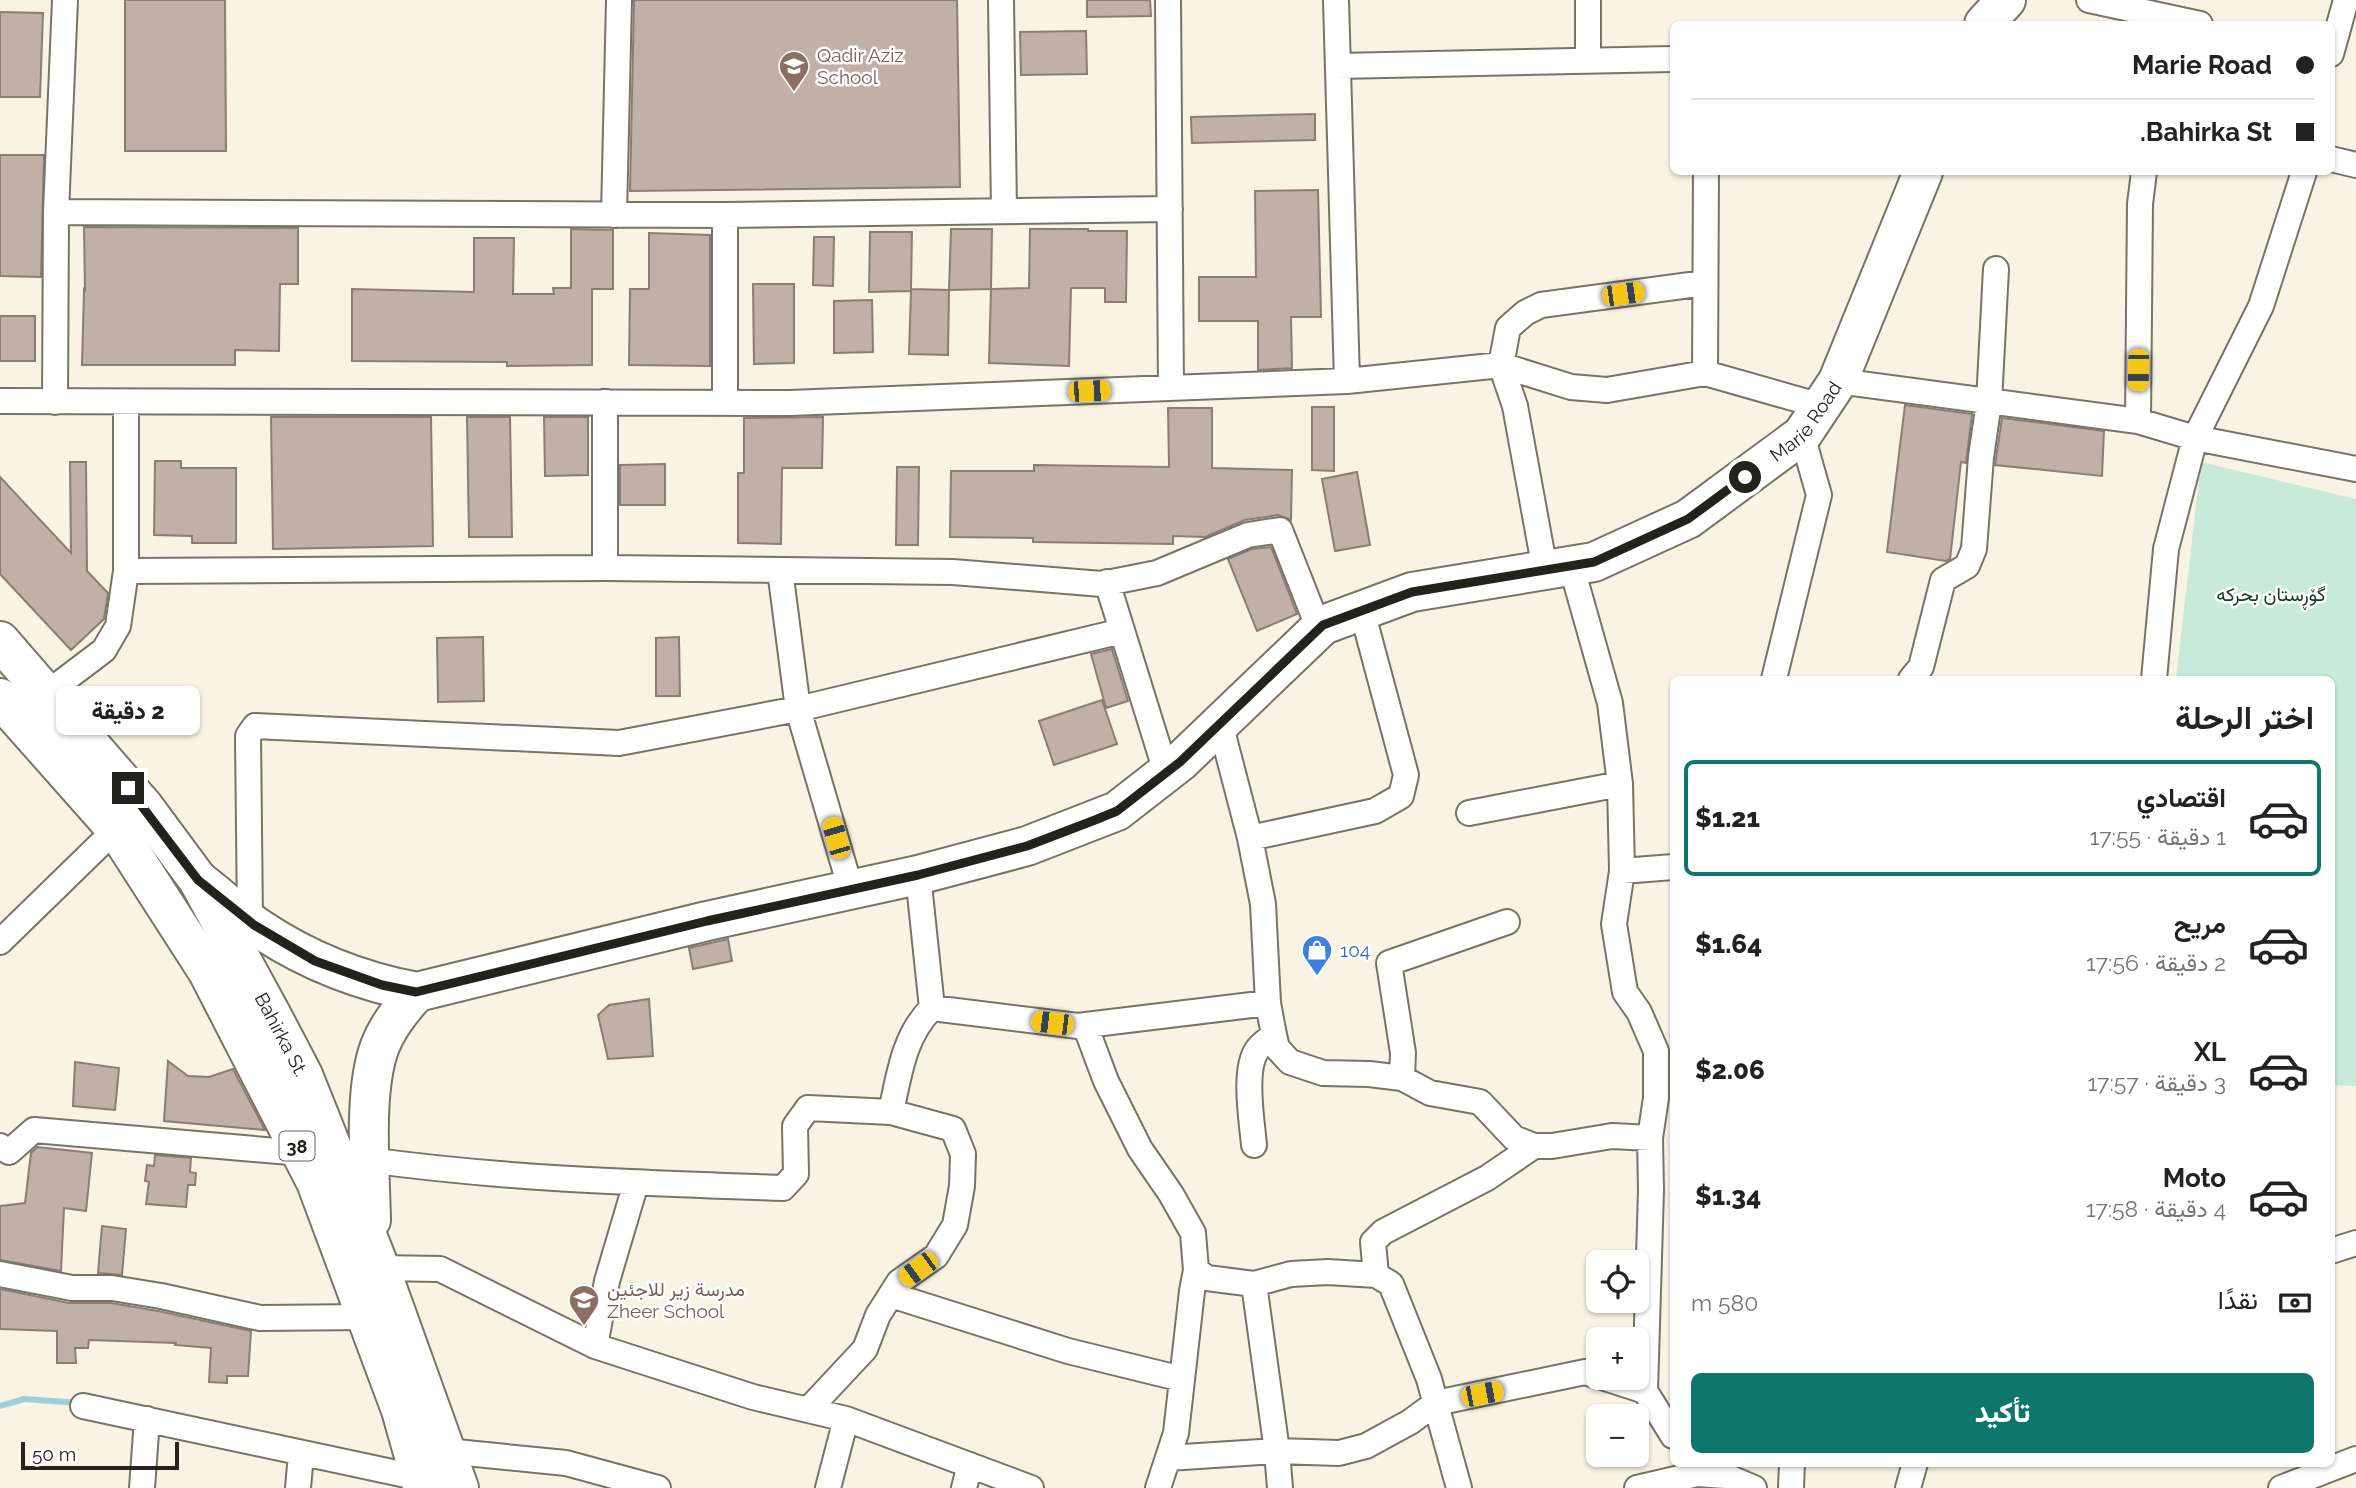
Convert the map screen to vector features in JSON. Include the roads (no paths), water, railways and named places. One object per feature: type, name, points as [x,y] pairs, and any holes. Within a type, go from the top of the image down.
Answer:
[{"type":"main road","points":[[1987,21],[2006,0]]},
{"type":"main road","name":"Marie Road","points":[[416,992],[693,924],[918,875],[1027,846],[1117,811],[1166,772],[1323,625],[1412,592],[1594,562],[1688,519],[1820,407],[1922,175]]},
{"type":"main road","name":"Bahirka St.","points":[[0,641],[144,807],[198,880],[303,1075],[376,1257],[458,1488]]},
{"type":"main road","name":"Bahirka St.","points":[[4,712],[116,829],[208,971],[316,1182],[401,1410],[421,1483]]},
{"type":"main road","name":"38","points":[[198,880],[284,945],[315,961],[359,978],[416,992],[389,1026],[374,1065],[369,1160],[376,1257]]},
{"type":"street","points":[[55,402],[56,212],[65,0]]},
{"type":"street","points":[[614,215],[619,0]]},
{"type":"street","points":[[1001,0],[1004,211]]},
{"type":"street","points":[[1168,0],[1171,388]]},
{"type":"street","points":[[1336,0],[1347,381]]},
{"type":"street","points":[[1588,0],[1588,60]]},
{"type":"street","points":[[2089,0],[2164,20]]},
{"type":"street","points":[[2335,40],[2346,0]]},
{"type":"street","points":[[1338,66],[1670,59]]},
{"type":"street","points":[[2335,160],[2356,165]]},
{"type":"street","points":[[1705,373],[1706,175]]},
{"type":"street","points":[[2138,421],[2140,204],[2144,175]]},
{"type":"street","points":[[2154,676],[2166,549],[2195,438],[2261,306],[2303,175]]},
{"type":"street","points":[[56,212],[725,215],[1170,209]]},
{"type":"street","points":[[725,215],[725,403]]},
{"type":"street","points":[[1913,676],[1920,667],[1943,580],[1967,566],[1974,549],[1981,457],[1989,402],[1996,269]]},
{"type":"street","points":[[1670,1431],[1645,1391],[1662,1195],[1650,1138],[1656,1098],[1656,1051],[1639,1012],[1625,992],[1614,924],[1622,871],[1620,784],[1611,703],[1558,568],[1502,365],[1508,328],[1525,313],[1541,305],[1705,283]]},
{"type":"street","points":[[0,401],[790,403],[1347,381],[1502,365],[1571,387],[1607,390],[1705,373],[1820,407],[1989,402],[2138,421],[2195,438],[2356,469]]},
{"type":"street","points":[[46,694],[104,650],[118,626],[126,571],[126,402]]},
{"type":"street","points":[[605,402],[605,568]]},
{"type":"street","points":[[1774,676],[1819,495],[1820,407]]},
{"type":"street","points":[[126,571],[605,568],[953,572],[1107,582],[1157,573],[1248,535],[1280,530],[1319,629]]},
{"type":"street","points":[[780,570],[798,709],[851,890]]},
{"type":"street","points":[[1107,582],[1166,772]]},
{"type":"street","points":[[1251,838],[1375,811],[1401,796],[1406,775],[1362,611]]},
{"type":"street","points":[[250,921],[247,736],[255,726],[620,743],[798,709],[1122,631]]},
{"type":"street","points":[[1220,723],[1251,838],[1263,904],[1268,1003],[1274,1035],[1277,1048],[1290,1062],[1322,1073],[1402,1078],[1430,1093],[1480,1102],[1514,1138],[1534,1146],[1552,1146],[1612,1136],[1650,1138]]},
{"type":"street","points":[[1469,813],[1620,784]]},
{"type":"street","points":[[1,940],[116,829]]},
{"type":"street","points":[[1622,871],[1670,867]]},
{"type":"street","points":[[918,875],[932,1008]]},
{"type":"street","points":[[1402,1078],[1402,1052],[1389,963],[1507,922]]},
{"type":"street","points":[[932,1008],[1077,1026],[1268,1003]]},
{"type":"street","points":[[891,1112],[908,1046],[918,1022],[932,1008]]},
{"type":"street","points":[[1085,1025],[1106,1081],[1140,1149],[1171,1194],[1193,1233],[1196,1270],[1176,1433],[1158,1488]]},
{"type":"street","points":[[1254,1145],[1249,1096],[1251,1072],[1256,1050],[1274,1035]]},
{"type":"street","points":[[369,1160],[431,1169],[574,1181],[783,1188],[796,1174],[795,1126],[808,1108],[891,1112],[953,1129],[963,1154],[962,1186],[955,1225],[936,1256],[900,1282],[878,1315],[865,1349],[808,1410]]},
{"type":"street","points":[[3,1153],[34,1130],[301,1153]]},
{"type":"street","points":[[1376,1275],[1373,1242],[1383,1232],[1487,1178],[1534,1146]]},
{"type":"street","points":[[595,1346],[607,1281],[636,1183]]},
{"type":"street","points":[[2335,1250],[2356,1243]]},
{"type":"street","points":[[376,1257],[440,1269],[595,1346],[752,1397],[846,1419],[967,1476],[1031,1488]]},
{"type":"street","points":[[1196,1270],[1207,1279],[1254,1284],[1292,1274],[1328,1272],[1376,1275],[1391,1284],[1429,1379],[1459,1488]]},
{"type":"street","points":[[0,1274],[72,1288],[112,1288],[161,1296],[260,1318],[366,1317]]},
{"type":"street","points":[[1254,1284],[1280,1488]]},
{"type":"street","points":[[891,1295],[1069,1352],[1182,1379]]},
{"type":"street","points":[[1168,1458],[1277,1451],[1339,1453],[1366,1446],[1410,1422],[1436,1403],[1586,1372]]},
{"type":"street","points":[[83,1406],[421,1483]]},
{"type":"street","points":[[142,1488],[147,1419]]},
{"type":"street","points":[[828,1488],[846,1419]]},
{"type":"street","points":[[446,1451],[566,1462],[658,1488]]},
{"type":"street","points":[[298,1488],[301,1454]]},
{"type":"street","points":[[2281,1488],[2356,1459]]},
{"type":"street","points":[[1791,1488],[1792,1467]]},
{"type":"street","points":[[1908,1488],[1914,1467]]},
{"type":"street","points":[[1637,1488],[1693,1469],[1726,1476],[1754,1488]]},
{"type":"waterway","points":[[0,1406],[24,1399],[80,1403]]},
{"type":"place","name":"Qadir Aziz School","points":[[794,93]]},
{"type":"place","name":"104","points":[[1317,977]]},
{"type":"place","name":"مدرسة زير للاجئين Zheer School","points":[[584,1327]]},
{"type":"park label","name":"گۆڕستان بحركه‌","points":[[2271,594]]}]
